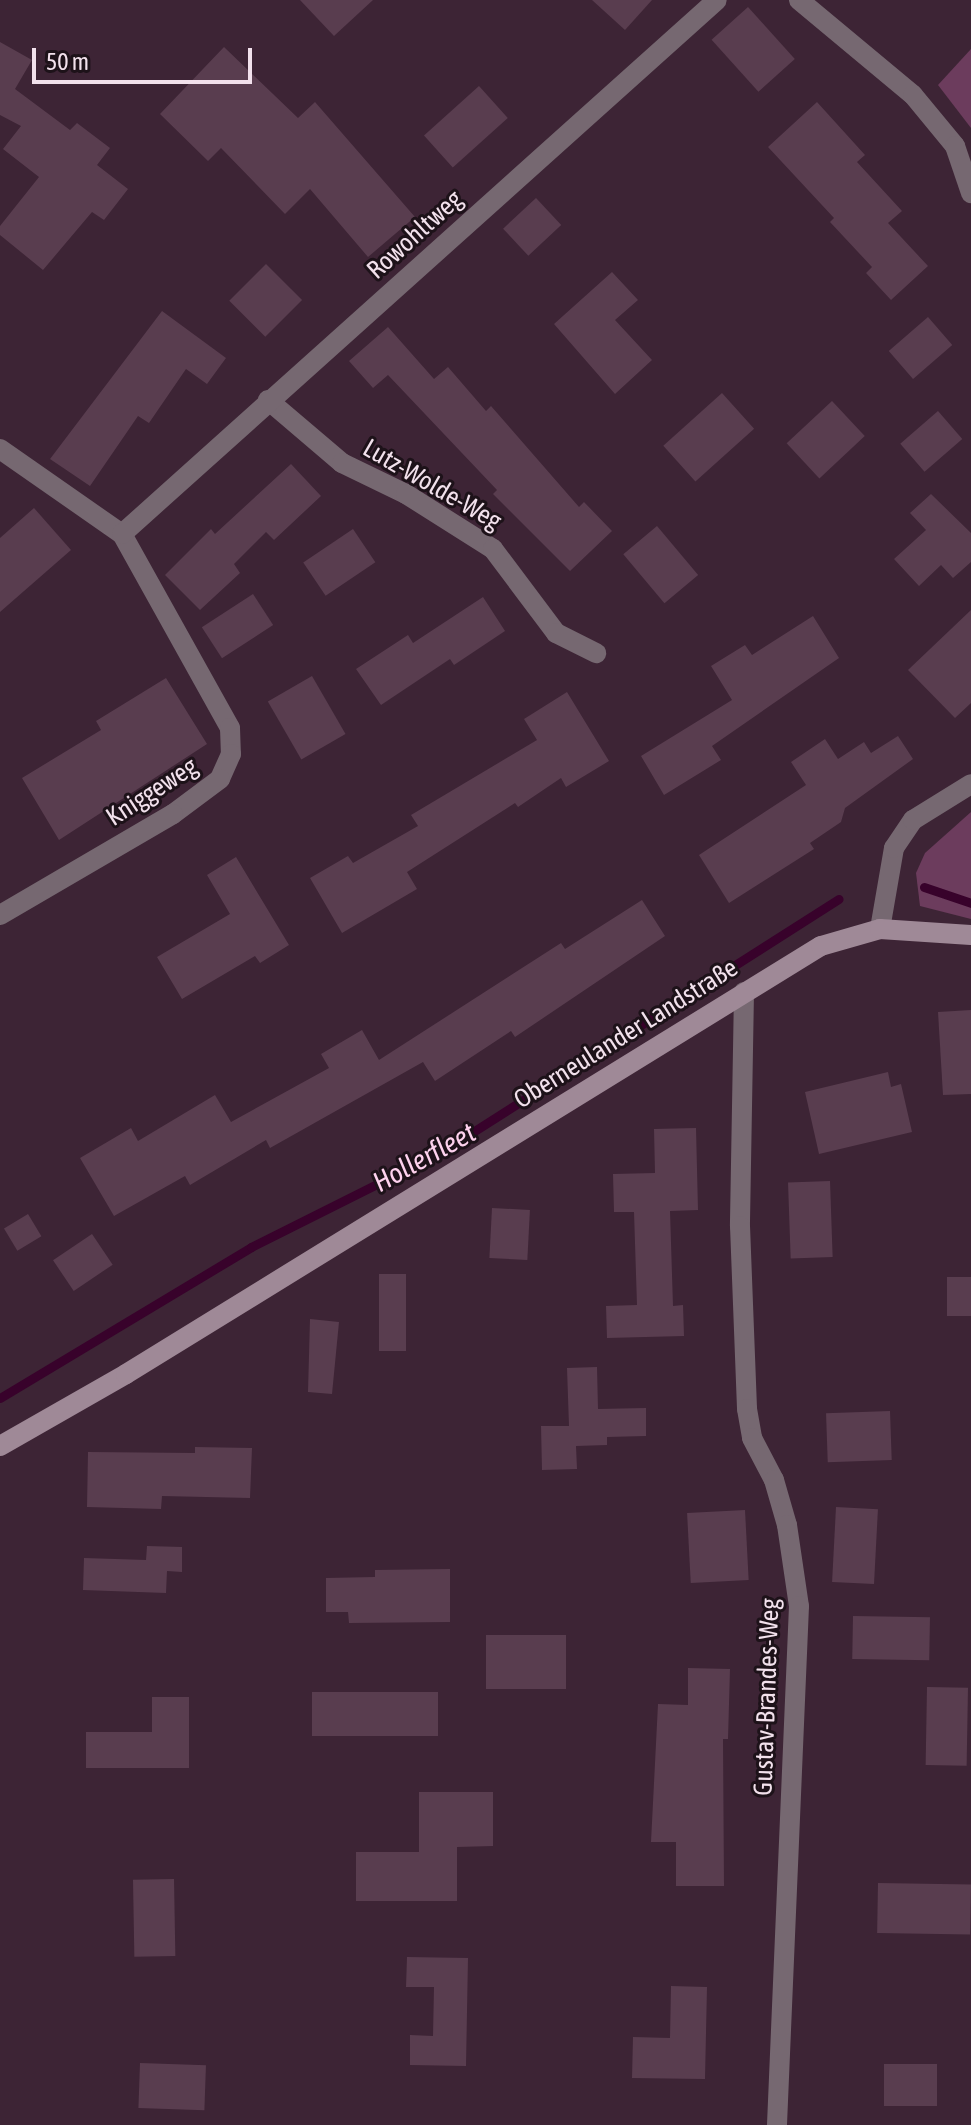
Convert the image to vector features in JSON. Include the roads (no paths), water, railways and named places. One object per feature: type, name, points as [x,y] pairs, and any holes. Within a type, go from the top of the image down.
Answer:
[{"type":"street","name":"Rowohltweg","points":[[122,534],[151,512],[268,400],[717,0]]},
{"type":"street","points":[[799,0],[913,95],[955,146],[971,193]]},
{"type":"street","name":"Lutz-Wolde-Weg","points":[[268,400],[342,463],[406,494],[493,549],[556,633],[596,653]]},
{"type":"street","name":"Kniggeweg","points":[[0,449],[122,534],[230,728],[231,754],[220,779],[173,814],[0,915]]},
{"type":"street","points":[[880,929],[894,848],[913,820],[971,784]]},
{"type":"street","name":"Oberneulander Landstraße","points":[[0,1446],[126,1374],[821,946],[880,929],[971,935]]},
{"type":"street","name":"Gustav-Brandes-Weg","points":[[744,992],[740,1226],[747,1409],[752,1438],[774,1480],[787,1525],[799,1606],[777,2125]]},
{"type":"waterway","name":"Hollerfleet","points":[[924,887],[971,903]]},
{"type":"waterway","name":"Hollerfleet","points":[[0,1398],[251,1247],[443,1151],[838,899]]}]
